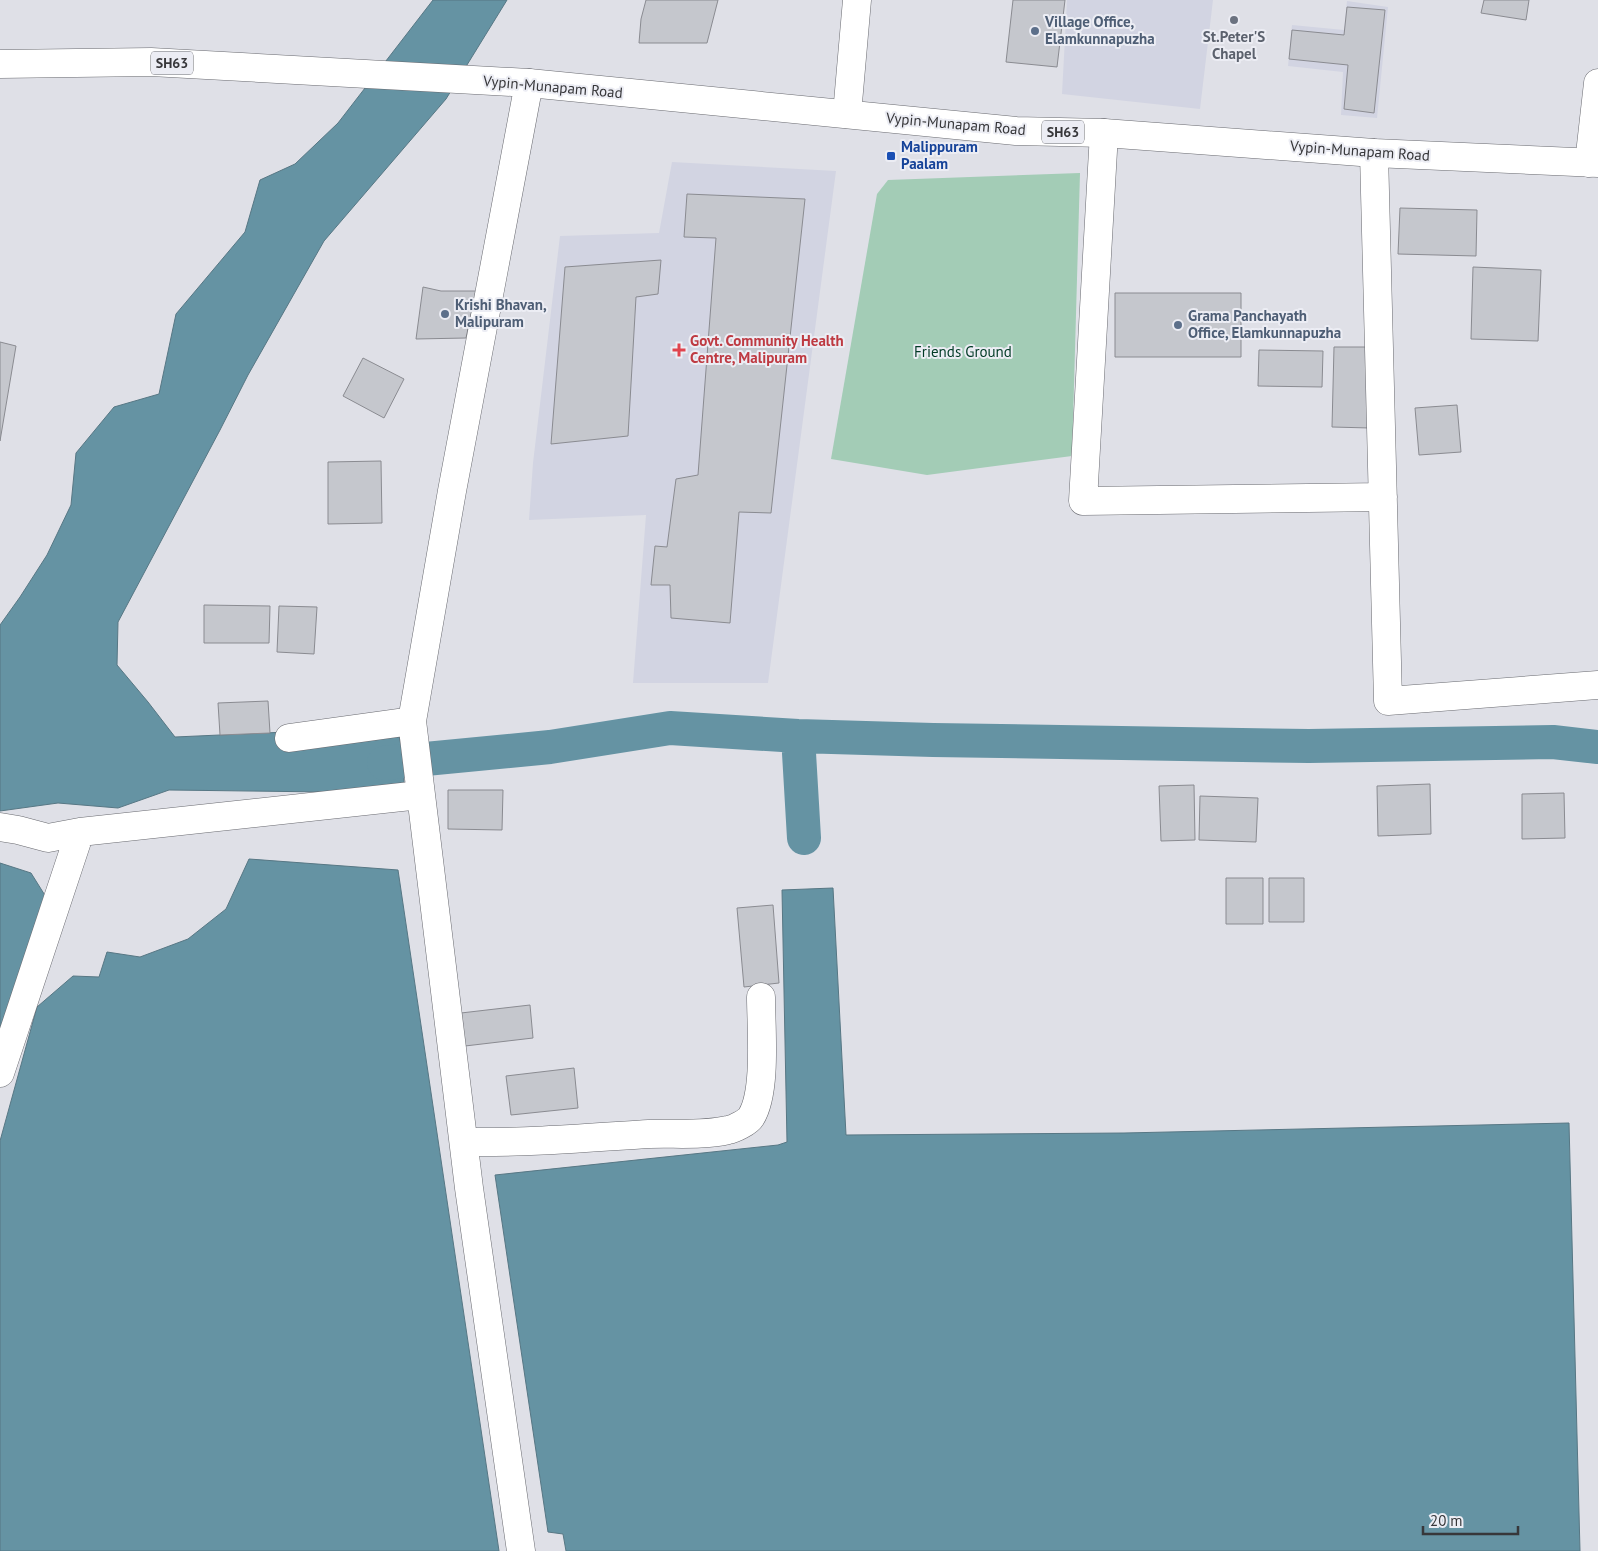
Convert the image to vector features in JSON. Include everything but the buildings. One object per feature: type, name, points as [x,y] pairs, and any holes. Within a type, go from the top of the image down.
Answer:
[{"type":"street","points":[[847,114],[857,0]]},
{"type":"street","name":"Vypin-Munapam Road","points":[[0,64],[151,62],[529,83],[1016,131],[1104,133],[1374,153],[1594,163]]},
{"type":"street","points":[[521,1551],[464,1142],[412,721],[454,481],[529,83]]},
{"type":"street","points":[[1594,163],[1598,83]]},
{"type":"street","points":[[1104,133],[1083,501],[1383,496]]},
{"type":"street","points":[[1374,153],[1388,701],[1598,685]]},
{"type":"street","points":[[289,738],[412,721]]},
{"type":"street","points":[[0,827],[48,838],[80,832],[420,795]]},
{"type":"street","points":[[0,1073],[80,832]]},
{"type":"street","points":[[464,1142],[511,1142],[650,1134],[690,1134],[730,1130],[750,1118],[758,1100],[761,1070],[761,997]]},
{"type":"shaded area","points":[[1067,0],[1213,0],[1200,109],[1062,94]]},
{"type":"shaded area","points":[[1347,1],[1388,7],[1377,118],[1341,115],[1343,72],[1288,66],[1292,25],[1344,30]]},
{"type":"shaded area","name":"Govt. Community Health Centre, Malipuram","points":[[672,162],[836,171],[768,683],[633,683],[646,515],[529,520],[533,463],[560,236],[659,233]]},
{"type":"green space","name":"Friends Ground","points":[[1080,173],[1072,456],[927,475],[831,459],[877,194],[888,180]]},
{"type":"water","points":[[433,0],[507,0],[446,99],[324,241],[248,375],[118,622],[117,665],[175,737],[399,727],[405,793],[169,790],[118,808],[58,803],[0,811],[0,625],[47,555],[71,505],[76,453],[114,407],[159,394],[176,314],[245,232],[260,180],[295,164],[338,123]]},
{"type":"water","points":[[249,859],[398,870],[499,1551],[0,1551],[0,1141],[37,1007],[73,976],[99,977],[107,952],[140,957],[188,939],[226,909]]},
{"type":"water","points":[[0,863],[31,873],[46,897],[0,1044]]},
{"type":"water","points":[[833,888],[846,1135],[1124,1133],[1569,1123],[1580,1551],[566,1551],[563,1534],[548,1532],[495,1175],[778,1145],[787,1142],[782,890]]},
{"type":"waterway","points":[[384,763],[550,747],[670,728],[798,736],[933,740],[1309,746],[1553,742],[1598,747]]},
{"type":"waterway","points":[[798,736],[804,838]]},
{"type":"place","name":"St.Peter'S Chapel","points":[[1234,20]]},
{"type":"place","name":"Village Office, Elamkunnapuzha","points":[[1035,31]]},
{"type":"place","name":"Malippuram Paalam","points":[[891,156]]},
{"type":"place","name":"Krishi Bhavan, Malipuram","points":[[445,314]]},
{"type":"place","name":"Grama Panchayath Office, Elamkunnapuzha","points":[[1178,325]]},
{"type":"place","name":"Govt. Community Health Centre, Malipuram","points":[[679,350]]}]
